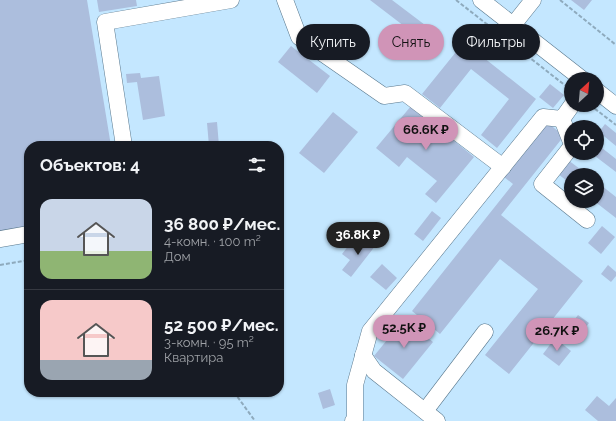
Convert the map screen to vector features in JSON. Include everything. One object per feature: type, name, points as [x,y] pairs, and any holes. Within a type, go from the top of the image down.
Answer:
[{"type":"street","points":[[123,141],[105,22],[231,0]]},
{"type":"street","points":[[285,0],[299,37],[384,96],[405,92],[504,167]]},
{"type":"street","points":[[481,0],[512,24]]},
{"type":"street","points":[[514,24],[533,0]]},
{"type":"street","points":[[540,46],[573,72]]},
{"type":"street","points":[[604,97],[616,106]]},
{"type":"street","points":[[562,119],[567,112]]},
{"type":"street","points":[[353,421],[355,419],[355,385],[370,331],[543,117],[562,119]]},
{"type":"street","points":[[562,119],[564,124]]},
{"type":"street","points":[[564,156],[542,184],[587,220]]},
{"type":"street","points":[[0,239],[24,235]]},
{"type":"street","points":[[364,356],[374,370],[431,416],[485,332]]},
{"type":"path","points":[[456,0],[564,85]]},
{"type":"path","points":[[560,0],[616,45]]},
{"type":"path","points":[[599,112],[616,125]]},
{"type":"path","points":[[0,265],[24,261]]},
{"type":"path","points":[[238,397],[255,421]]},
{"type":"building","points":[[0,0],[87,0],[110,141],[24,141],[24,229],[0,233]]},
{"type":"building","points":[[97,0],[136,0],[137,6],[99,12]]},
{"type":"building","points":[[370,0],[392,0],[424,24],[401,24]]},
{"type":"building","points":[[571,0],[592,0],[584,10]]},
{"type":"building","points":[[291,46],[296,50],[296,60],[309,60],[330,76],[317,93],[278,62]]},
{"type":"building","points":[[452,57],[452,60],[487,60],[536,99],[497,148],[481,135],[509,99],[471,69],[440,108],[422,94]]},
{"type":"building","points":[[140,73],[141,78],[159,76],[165,116],[143,120],[137,82],[127,83],[126,74]]},
{"type":"building","points":[[550,84],[564,95],[553,108],[539,97]]},
{"type":"building","points":[[411,106],[474,157],[436,203],[425,194],[437,181],[407,157],[399,167],[376,148]]},
{"type":"building","points":[[333,112],[358,132],[324,173],[299,153]]},
{"type":"building","points":[[217,122],[219,141],[209,141],[207,123]]},
{"type":"building","points":[[548,123],[564,136],[501,215],[583,281],[509,374],[485,355],[538,289],[500,259],[440,334],[412,311],[513,184],[504,177],[517,154],[521,157]]},
{"type":"building","points":[[605,124],[616,133],[616,146],[604,136]]},
{"type":"building","points":[[604,150],[616,159],[616,172],[600,160],[604,160]]},
{"type":"building","points":[[568,160],[579,168],[564,168],[564,179],[558,174]]},
{"type":"building","points":[[604,188],[616,197],[616,218],[603,208]]},
{"type":"building","points":[[432,211],[441,218],[423,241],[414,234]]},
{"type":"building","points":[[602,226],[615,237],[601,254],[588,243]]},
{"type":"building","points":[[371,235],[379,241],[351,277],[342,270],[350,260],[342,254],[349,245],[358,252]]},
{"type":"building","points":[[382,264],[397,278],[386,290],[370,277]]},
{"type":"building","points":[[608,265],[616,272],[616,276],[611,282],[601,274]]},
{"type":"building","points":[[578,315],[589,323],[575,340],[565,332]]},
{"type":"building","points":[[404,319],[433,342],[403,379],[374,356]]},
{"type":"building","points":[[555,338],[571,351],[559,366],[543,354]]},
{"type":"building","points":[[330,389],[335,405],[323,409],[318,393]]},
{"type":"building","points":[[597,396],[609,406],[616,398],[616,421],[598,421],[585,410]]}]
